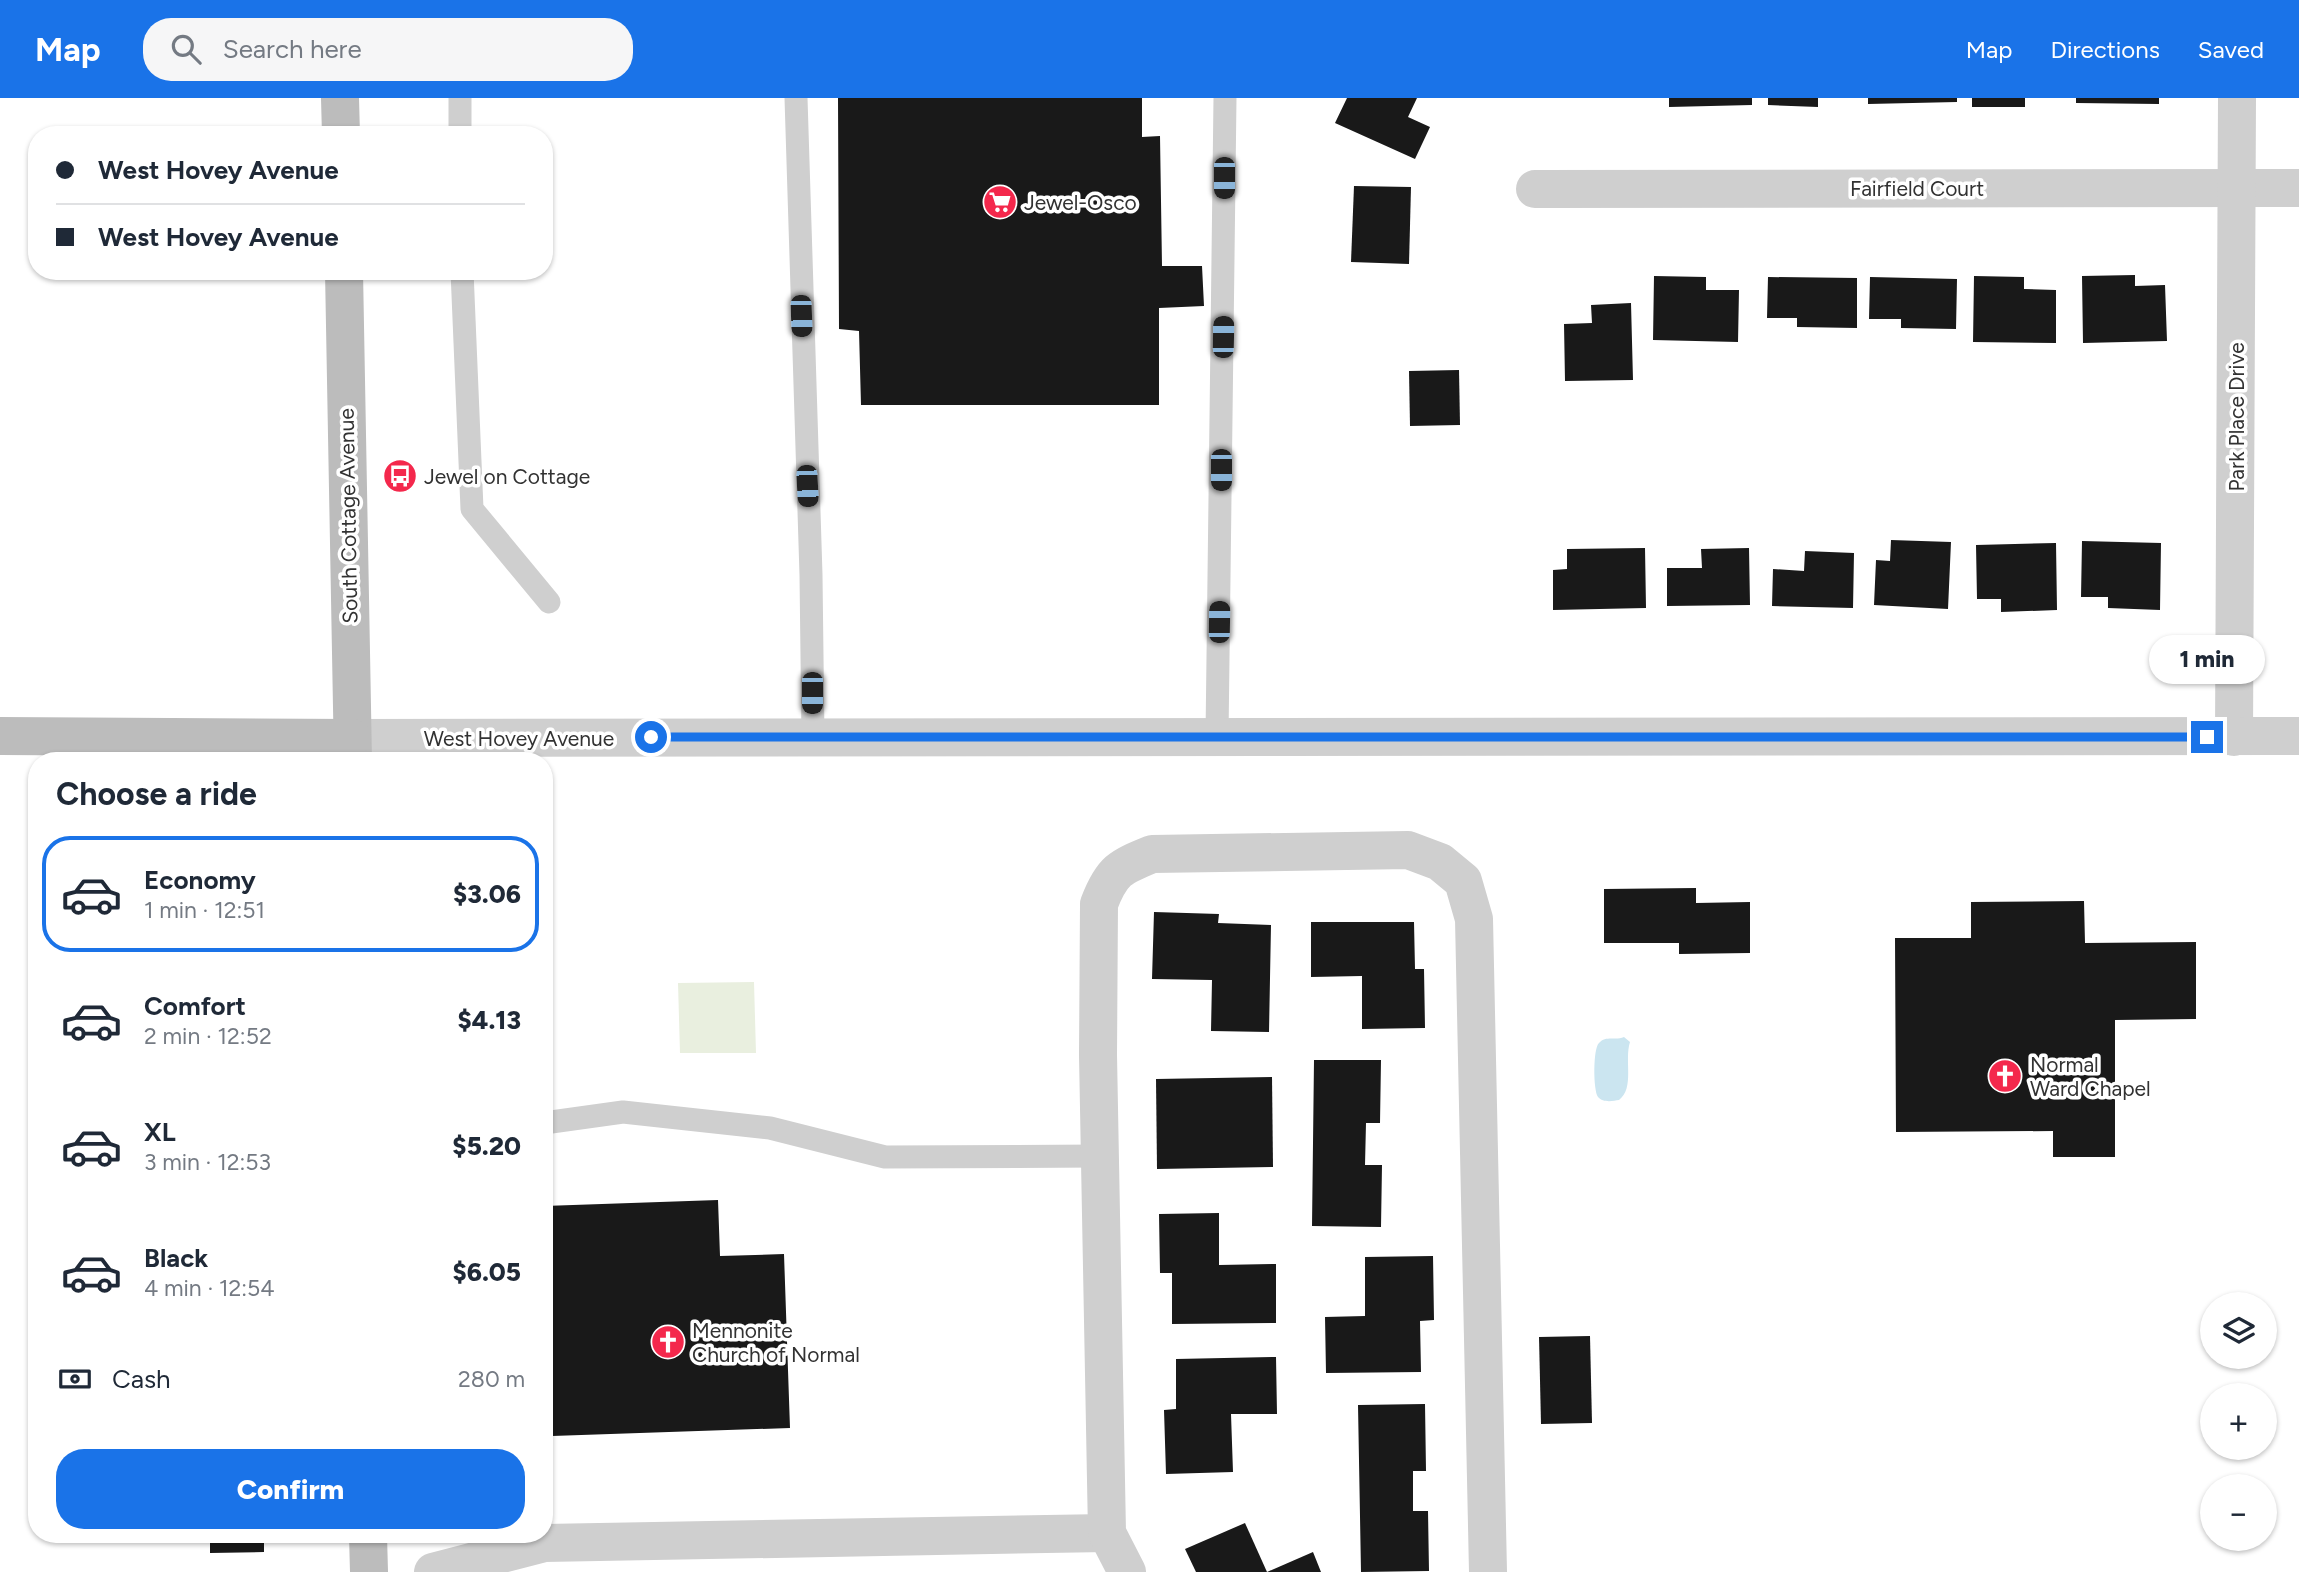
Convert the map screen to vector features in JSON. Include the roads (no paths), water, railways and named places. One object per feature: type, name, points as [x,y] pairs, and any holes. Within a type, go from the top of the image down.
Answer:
[{"type":"main road","points":[[340,98],[341,126]]},
{"type":"main road","name":"South Cottage Avenue","points":[[344,280],[352,750]]},
{"type":"main road","name":"West Hovey Avenue","points":[[0,736],[352,750]]},
{"type":"main road","points":[[368,1543],[369,1572]]},
{"type":"street","name":"Park Place Drive","points":[[2234,737],[2237,98]]},
{"type":"street","name":"Fairfield Court","points":[[1535,189],[2299,188]]},
{"type":"street","name":"West Hovey Avenue","points":[[352,750],[813,737],[2299,736]]},
{"type":"street","points":[[1127,1572],[1107,1533],[1098,1055],[1099,904],[1108,883],[1123,866],[1152,853],[1408,850],[1440,862],[1463,881],[1474,919],[1488,1572]]},
{"type":"street","points":[[553,1543],[1107,1533]]},
{"type":"street","points":[[433,1572],[544,1543]]},
{"type":"lane","points":[[460,98],[460,126]]},
{"type":"lane","points":[[796,98],[811,575],[813,737]]},
{"type":"lane","points":[[1217,737],[1225,98]]},
{"type":"lane","points":[[462,280],[472,509],[549,602]]},
{"type":"lane","points":[[553,1122],[623,1112],[770,1128],[885,1157],[1100,1156]]},
{"type":"water","points":[[1624,1037],[1630,1042],[1627,1088],[1619,1100],[1603,1100],[1598,1097],[1595,1086],[1597,1046],[1605,1039]]},
{"type":"place","name":"Jewel-Osco","points":[[1000,202]]},
{"type":"place","name":"Jewel on Cottage","points":[[400,476]]},
{"type":"place","name":"Normal Ward Chapel","points":[[2005,1076]]},
{"type":"place","name":"Mennonite Church of Normal","points":[[668,1342]]}]
